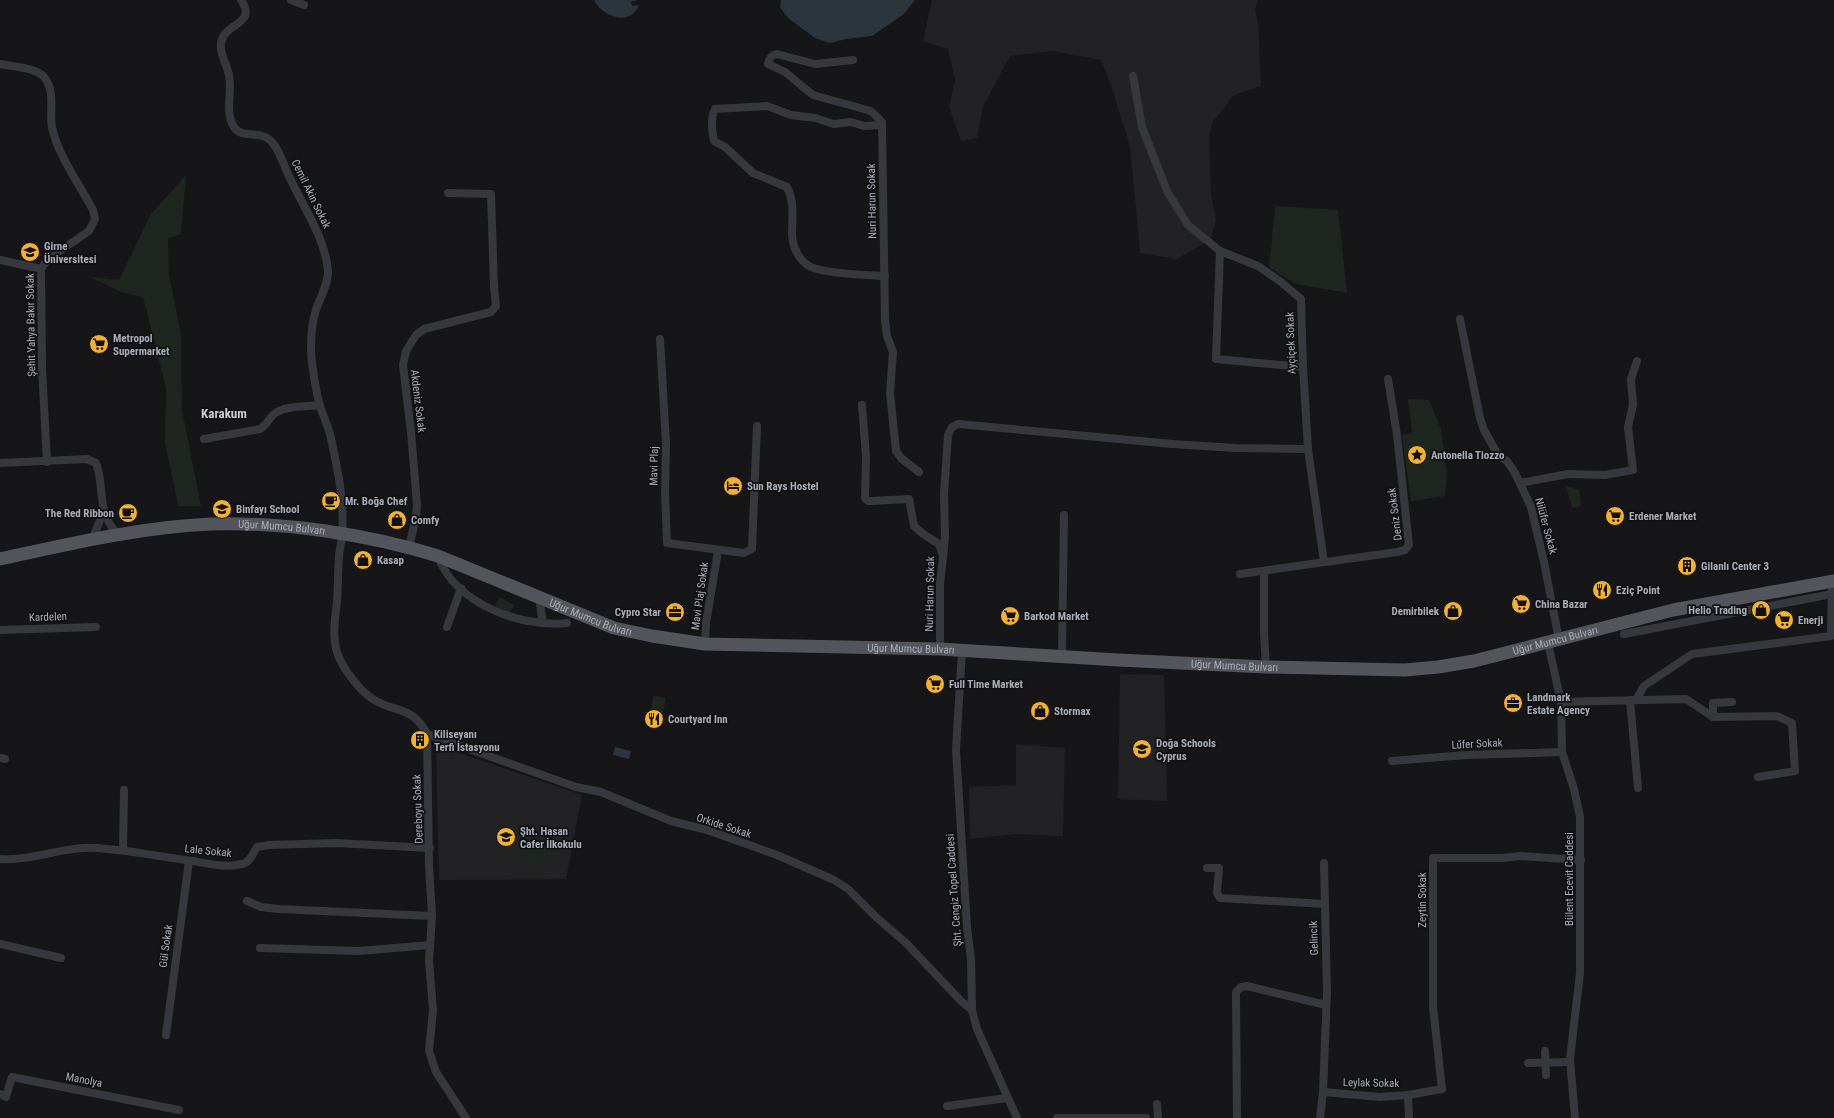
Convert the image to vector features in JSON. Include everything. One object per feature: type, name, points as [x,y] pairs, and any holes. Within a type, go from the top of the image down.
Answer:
[{"type":"main road","name":"Uğur Mumcu Bulvarı","points":[[0,559],[118,535],[163,528],[211,524],[260,525],[342,534],[409,547],[438,556],[614,628],[659,638],[705,644],[940,649],[1062,657],[1266,667],[1405,670],[1474,662],[1673,610],[1833,581]]},
{"type":"street","name":"Cemil Akin Sokak","points":[[241,0],[247,9],[246,14],[240,21],[227,30],[221,42],[224,61],[230,77],[229,115],[233,129],[237,132],[265,136],[274,143],[319,234],[328,268],[328,276],[315,313],[311,331],[311,350],[320,405],[330,432],[339,480],[343,504],[342,534]]},
{"type":"street","points":[[291,0],[304,5]]},
{"type":"street","points":[[853,60],[815,64],[777,54],[772,55],[768,59],[768,64],[785,72],[813,95],[871,112],[882,122],[882,125],[864,126],[851,122],[834,124],[815,118],[791,115],[767,106],[757,106],[715,110],[713,113],[712,132],[714,141],[725,147],[753,173],[787,186],[792,197],[792,240],[799,257],[811,267],[825,271],[885,276]]},
{"type":"street","name":"Şehit Yahya Bakır Sokak","points":[[0,64],[32,70],[43,76],[50,87],[52,127],[59,149],[93,210],[95,219],[89,231],[48,259],[41,269],[42,367],[47,462]]},
{"type":"street","name":"Ayçiçek Sokak","points":[[1133,76],[1142,127],[1167,191],[1188,226],[1220,251],[1258,266],[1281,282],[1301,299],[1308,449],[1324,562]]},
{"type":"street","name":"Nuri Harun Sokak","points":[[882,125],[885,320],[887,336],[893,352],[890,393],[896,451],[901,458],[919,472]]},
{"type":"street","name":"Akdeniz Sokak","points":[[409,547],[416,517],[417,505],[411,432],[403,365],[406,351],[416,335],[424,330],[491,312],[496,306],[491,194],[448,193]]},
{"type":"street","points":[[1220,251],[1216,358],[1303,367]]},
{"type":"street","points":[[0,260],[41,269]]},
{"type":"street","name":"Nilüfer Sokak","points":[[1460,319],[1480,418],[1484,430],[1498,455],[1507,461],[1520,483],[1531,507],[1544,562],[1553,641]]},
{"type":"street","name":"Mavi Plaj","points":[[660,339],[666,442],[665,493],[667,543],[718,550]]},
{"type":"street","points":[[1520,483],[1568,474],[1606,475],[1633,470],[1628,427],[1633,404],[1631,379],[1637,361]]},
{"type":"street","name":"Deniz Sokak","points":[[1240,574],[1264,572],[1397,552],[1405,550],[1409,545],[1397,435],[1388,379]]},
{"type":"street","points":[[204,439],[260,430],[265,427],[272,416],[281,410],[320,405]]},
{"type":"street","name":"Nuri Harun Sokak","points":[[862,406],[866,456],[865,498],[871,502],[909,499],[914,526],[923,534],[939,544],[943,557],[940,584],[940,649]]},
{"type":"street","points":[[943,557],[945,537],[944,494],[948,435],[952,427],[958,424],[1172,444],[1235,448],[1308,449]]},
{"type":"street","points":[[718,550],[744,553],[750,552],[754,545],[757,426]]},
{"type":"street","points":[[0,463],[87,459],[96,463],[99,471],[104,510],[112,527],[118,535]]},
{"type":"street","points":[[92,540],[104,510]]},
{"type":"street","points":[[1062,657],[1064,515]]},
{"type":"street","points":[[342,534],[339,555],[334,634],[336,650],[341,664],[363,690],[374,700],[400,709],[414,716],[422,725],[427,734]]},
{"type":"street","name":"Mavi Plaj Sokak","points":[[705,644],[706,622],[718,550]]},
{"type":"street","points":[[438,556],[442,569],[461,588],[483,606],[507,617],[544,624],[567,623]]},
{"type":"street","points":[[1264,572],[1264,634],[1266,667]]},
{"type":"street","points":[[1638,788],[1633,700],[1644,686],[1692,654],[1831,636],[1833,581]]},
{"type":"street","points":[[447,627],[461,588]]},
{"type":"street","points":[[1624,634],[1832,594]]},
{"type":"street","points":[[539,598],[544,624]]},
{"type":"street","name":"Kardelen","points":[[0,630],[96,627]]},
{"type":"street","name":"Bülent Ecevit Caddesi","points":[[1553,641],[1561,702],[1562,752],[1574,789],[1580,817],[1580,973],[1570,1062],[1575,1118]]},
{"type":"street","name":"Şht. Cengiz Topel Caddesi","points":[[962,651],[956,750],[967,927],[971,959],[972,1010],[977,1029],[1017,1118]]},
{"type":"street","points":[[1561,702],[1686,699],[1713,717],[1777,716],[1792,723],[1795,771],[1758,777]]},
{"type":"street","points":[[1713,717],[1713,703],[1732,702]]},
{"type":"street","name":"Dereboyu Sokak","points":[[427,734],[430,848],[429,866],[432,916],[429,961],[433,1010],[429,1051],[436,1072],[466,1118]]},
{"type":"street","name":"Orkide Sokak","points":[[427,734],[576,787],[602,792],[671,821],[707,830],[777,855],[834,880],[848,889],[876,917],[906,943],[961,1001],[972,1010]]},
{"type":"street","name":"Lűfer Sokak","points":[[1392,761],[1466,755],[1562,752]]},
{"type":"street","points":[[123,850],[124,790]]},
{"type":"street","name":"Lale Sokak","points":[[0,859],[19,859],[74,849],[94,848],[123,850],[221,865],[243,864],[250,860],[258,847],[269,845],[336,843],[430,848]]},
{"type":"street","name":"Zeytin Sokak","points":[[1442,1089],[1434,1007],[1433,858],[1502,858],[1520,856],[1581,860]]},
{"type":"street","name":"Gül Sokak","points":[[166,1035],[189,861]]},
{"type":"street","name":"Gelincik","points":[[1320,1118],[1323,1092],[1327,973],[1324,862]]},
{"type":"street","points":[[1207,868],[1219,868],[1217,894],[1220,898],[1325,904]]},
{"type":"street","points":[[247,901],[261,907],[278,909],[432,916]]},
{"type":"street","points":[[0,944],[61,958]]},
{"type":"street","points":[[260,948],[359,951],[430,945]]},
{"type":"street","points":[[1237,1118],[1236,992],[1241,987],[1247,986],[1326,1004]]},
{"type":"street","points":[[1545,1052],[1546,1075]]},
{"type":"street","points":[[1528,1063],[1570,1062]]},
{"type":"street","name":"Manolya","points":[[0,1094],[6,1097],[12,1077],[179,1110]]},
{"type":"street","name":"Leylak Sokak","points":[[1323,1092],[1380,1097],[1408,1095],[1442,1089]]},
{"type":"street","points":[[1408,1095],[1409,1118]]},
{"type":"street","points":[[947,1106],[1008,1098]]},
{"type":"street","points":[[1157,1104],[1158,1118]]},
{"type":"street","points":[[1057,1118],[1146,1118]]},
{"type":"shaded area","points":[[594,0],[637,0],[631,2],[632,6],[639,5],[635,12],[623,18],[609,15],[598,6]]},
{"type":"shaded area","points":[[781,0],[915,0],[904,14],[872,36],[846,39],[830,43],[815,38],[788,18],[780,7]]},
{"type":"shaded area","points":[[932,0],[1258,0],[1255,10],[1258,23],[1261,86],[1234,95],[1212,123],[1209,139],[1211,194],[1216,220],[1211,239],[1177,259],[1140,253],[1130,146],[1111,85],[1101,60],[1053,51],[1010,56],[983,106],[977,138],[961,141],[949,107],[955,80],[948,49],[923,41]]},
{"type":"shaded area","points":[[186,175],[181,234],[168,238],[169,274],[181,335],[182,410],[201,506],[178,506],[165,442],[166,388],[143,297],[121,292],[90,277],[119,280],[151,214]]},
{"type":"shaded area","points":[[1275,206],[1338,210],[1347,293],[1296,284],[1269,267]]},
{"type":"shaded area","points":[[1408,399],[1429,400],[1441,429],[1447,476],[1445,496],[1411,501],[1402,435],[1412,433]]},
{"type":"shaded area","points":[[1566,486],[1579,490],[1581,506],[1572,508]]},
{"type":"shaded area","points":[[499,597],[514,605],[509,614],[495,606]]},
{"type":"shaded area","name":"Doğa Schools Cyprus","points":[[1120,674],[1164,675],[1167,801],[1118,799]]},
{"type":"shaded area","points":[[653,696],[666,698],[662,717],[650,714]]},
{"type":"shaded area","points":[[1016,744],[1065,748],[1063,836],[1017,834],[970,839],[969,787],[1016,785]]},
{"type":"shaded area","name":"Şht. Hasan Cafer İlkokulu","points":[[436,745],[582,795],[566,879],[439,880]]},
{"type":"shaded area","points":[[615,747],[631,751],[629,759],[613,755]]},
{"type":"shaded area","points":[[550,845],[551,862],[524,864],[523,846]]},
{"type":"place","name":"Girne Üniversitesi","points":[[30,252]]},
{"type":"place","name":"Metropol Supermarket","points":[[99,344]]},
{"type":"place","name":"Antonella Tiozzo","points":[[1417,455]]},
{"type":"place","name":"Sun Rays Hostel","points":[[733,486]]},
{"type":"place","name":"Mr. Boğa Chef","points":[[331,501]]},
{"type":"place","name":"Binfayı School","points":[[222,509]]},
{"type":"place","name":"The Red Ribbon","points":[[128,513]]},
{"type":"place","name":"Erdener Market","points":[[1615,516]]},
{"type":"place","name":"Comfy","points":[[397,520]]},
{"type":"place","name":"Kasap","points":[[363,560]]},
{"type":"place","name":"Gilanlı Center 3","points":[[1687,566]]},
{"type":"place","name":"Eziç Point","points":[[1602,590]]},
{"type":"place","name":"China Bazar","points":[[1521,604]]},
{"type":"place","name":"Helio Trading","points":[[1761,610]]},
{"type":"place","name":"Demirbilek","points":[[1453,611]]},
{"type":"place","name":"Cypro Star","points":[[675,612]]},
{"type":"place","name":"Barkod Market","points":[[1010,616]]},
{"type":"place","name":"Enerji","points":[[1784,620]]},
{"type":"place","name":"Full Time Market","points":[[935,684]]},
{"type":"place","name":"Landmark Estate Agency","points":[[1513,703]]},
{"type":"place","name":"Stormax","points":[[1040,711]]},
{"type":"place","name":"Courtyard Inn","points":[[654,719]]},
{"type":"place","name":"Kiliseyanı Terfi İstasyonu","points":[[420,740]]},
{"type":"place","name":"Doğa Schools Cyprus","points":[[1142,749]]},
{"type":"place","name":"Şht. Hasan Cafer İlkokulu","points":[[506,837]]},
{"type":"district","name":"Karakum","points":[[224,413]]}]
